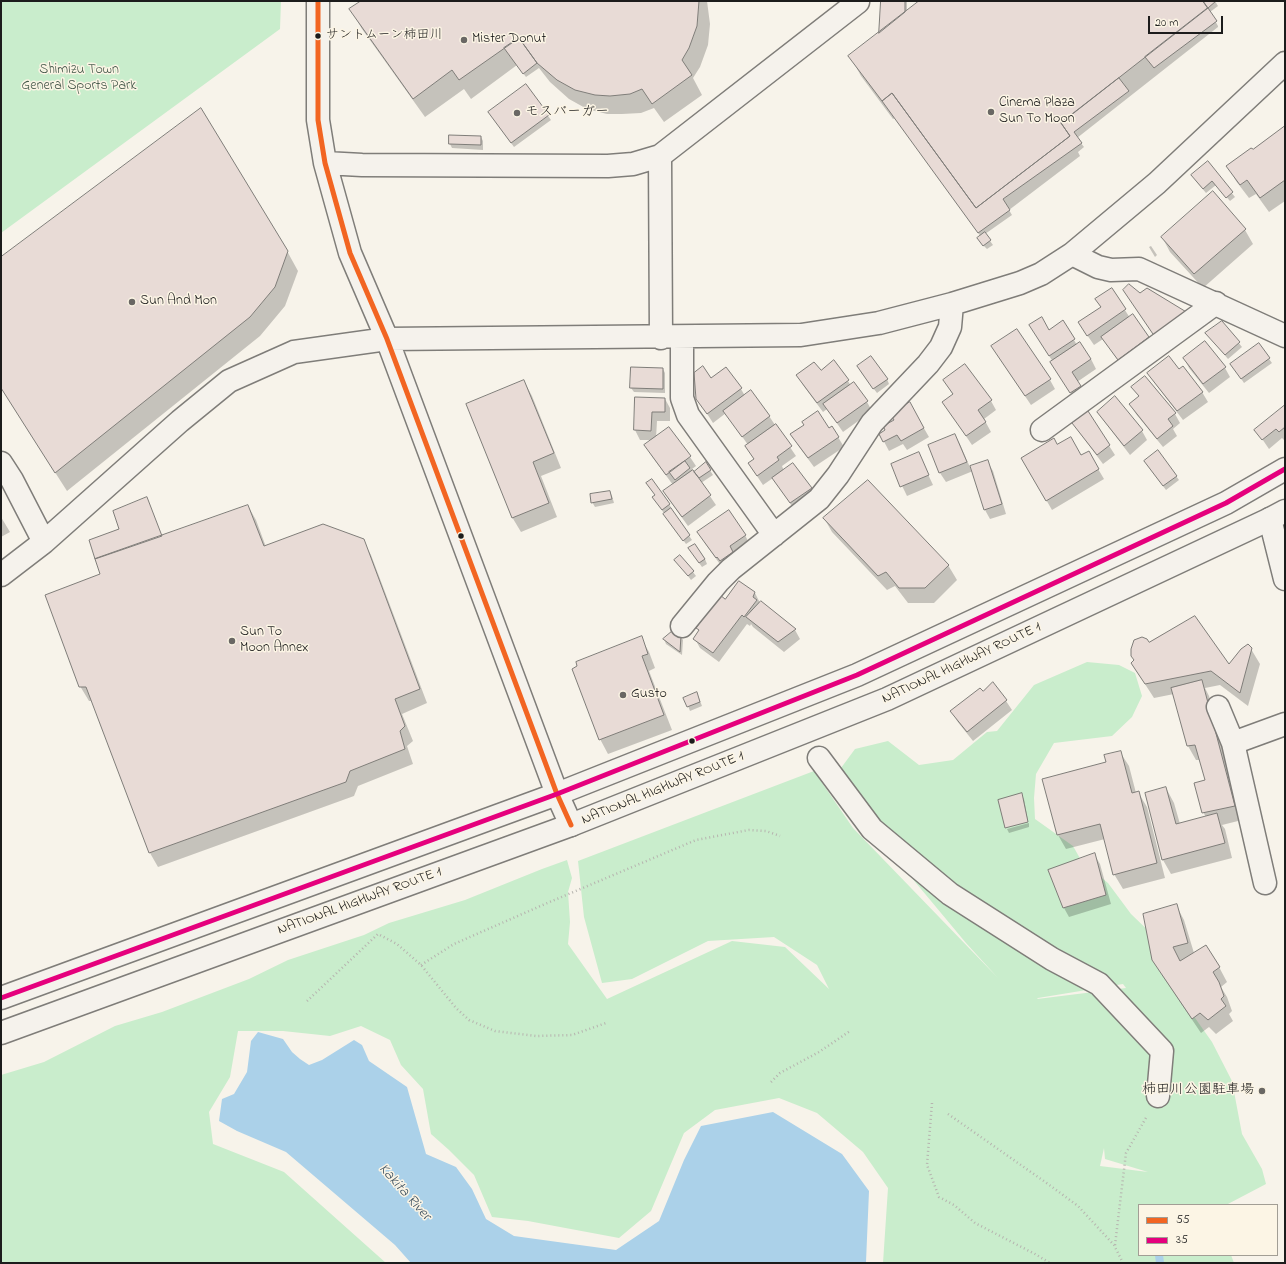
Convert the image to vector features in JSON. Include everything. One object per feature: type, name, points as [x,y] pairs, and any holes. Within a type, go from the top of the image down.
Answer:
[{"type":"main road","points":[[318,1],[318,120],[325,163],[350,253],[387,339],[557,794],[571,825]]},
{"type":"main road","points":[[325,163],[362,165],[608,166],[633,164],[660,156],[858,2]]},
{"type":"main road","points":[[1,575],[44,542],[180,421],[229,381],[294,352],[387,339],[801,335],[879,323],[952,304],[1020,283],[1041,274],[1072,254],[1157,183],[1285,63]]},
{"type":"main road","points":[[660,156],[672,337],[682,398],[688,415],[774,535]]},
{"type":"main road","points":[[1072,254],[1098,267],[1111,270],[1139,269],[1216,303],[1285,336]]},
{"type":"main road","points":[[1042,430],[1216,303]]},
{"type":"main road","points":[[682,626],[718,582],[731,569],[819,499],[838,475],[872,423],[928,364],[941,347],[950,327],[952,304]]},
{"type":"main road","points":[[1,463],[12,480],[44,542]]},
{"type":"main road","points":[[1,998],[557,794],[857,675],[1226,503],[1285,469]]},
{"type":"main road","points":[[1278,515],[1285,579]]},
{"type":"main road","name":"NATIONAL HIGHWAY ROUTE 1","points":[[1,1033],[571,825],[888,699],[1278,515]]},
{"type":"main road","points":[[1218,707],[1233,744],[1265,883]]},
{"type":"main road","points":[[1233,744],[1285,724]]},
{"type":"main road","points":[[819,758],[862,829],[950,894],[1052,959],[1099,984],[1162,1051],[1158,1096]]},
{"type":"path","points":[[421,965],[454,944],[696,840],[749,830],[766,831],[780,836]]},
{"type":"path","points":[[307,1001],[378,934],[397,944],[421,965],[456,1008],[469,1020],[495,1031],[536,1036],[572,1035],[606,1023]]},
{"type":"path","points":[[771,1082],[780,1073],[819,1052],[850,1031]]},
{"type":"path","points":[[1114,1245],[1126,1153],[1158,1096]]},
{"type":"path","points":[[932,1103],[927,1165],[939,1197],[954,1205],[975,1223],[1050,1263]]},
{"type":"path","points":[[948,1114],[1078,1206],[1114,1245],[1123,1263]]},
{"type":"green space","name":"Shimizu Town General Sports Park","points":[[1,1],[281,1],[280,29],[1,233]]},
{"type":"green space","points":[[1087,662],[1119,665],[1135,673],[1142,696],[1132,717],[1112,736],[1054,743],[1036,774],[1034,798],[1035,819],[1073,846],[1082,862],[1108,883],[1131,914],[1159,941],[1188,1008],[1212,1042],[1232,1081],[1242,1134],[1262,1169],[1266,1184],[1228,1204],[1138,1204],[1138,1256],[1231,1256],[1234,1263],[883,1263],[888,1188],[863,1152],[817,1113],[779,1098],[715,1110],[684,1133],[651,1211],[619,1238],[528,1221],[492,1217],[474,1175],[431,1134],[423,1089],[401,1065],[390,1040],[361,1026],[330,1036],[283,1031],[238,1031],[230,1077],[209,1112],[213,1144],[284,1172],[386,1263],[1,1263],[1,1075],[44,1062],[115,1026],[162,1012],[249,979],[288,960],[364,935],[389,923],[465,900],[567,860],[572,878],[568,892],[570,922],[568,944],[607,999],[732,941],[785,947],[829,989],[817,965],[774,937],[708,941],[632,979],[602,983],[584,917],[578,861],[814,771],[853,828],[998,978],[966,943],[906,871],[857,789],[841,768],[855,749],[888,741],[919,765],[953,760],[987,732],[997,731],[1034,685]],"holes":[[[1123,984],[1126,988],[1037,999]],[[1104,1148],[1105,1159],[1148,1172],[1100,1166]]]},
{"type":"water","name":"Kakita River","points":[[258,1032],[283,1039],[292,1052],[309,1065],[322,1060],[354,1040],[362,1045],[369,1061],[407,1087],[426,1154],[456,1167],[472,1189],[486,1219],[514,1236],[616,1250],[659,1221],[684,1160],[701,1126],[773,1112],[842,1154],[869,1191],[866,1262],[411,1263],[395,1245],[286,1152],[237,1131],[219,1121],[222,1099],[234,1094],[247,1072],[251,1041]]},
{"type":"building","name":"サントムーン柿田川","points":[[361,1],[699,1],[697,26],[689,48],[682,60],[692,75],[652,104],[642,89],[630,94],[610,96],[595,95],[575,90],[557,80],[537,63],[519,38],[459,80],[452,70],[413,99],[349,9]]},
{"type":"building","points":[[881,1],[905,1],[905,12],[879,33]]},
{"type":"building","name":"Cinema Plaza Sun To Moon","points":[[919,1],[1203,1],[1208,8],[1061,123],[1070,136],[976,208],[892,93],[882,101],[848,56]]},
{"type":"building","points":[[1203,1],[1216,1],[1208,8]]},
{"type":"building","points":[[1208,8],[1217,21],[1154,68],[1145,57]]},
{"type":"building","points":[[519,38],[537,63],[523,74],[504,48]]},
{"type":"building","points":[[1119,78],[1129,91],[1074,132],[1082,143],[1003,199],[1010,210],[978,233],[882,101],[892,93],[976,208],[1070,136],[1061,123]]},
{"type":"building","points":[[526,84],[549,115],[511,143],[488,112]]},
{"type":"building","name":"Sun And Mon","points":[[201,108],[288,251],[275,287],[250,317],[55,473],[1,388],[1,257]]},
{"type":"building","points":[[1285,126],[1285,180],[1260,198],[1247,180],[1240,185],[1226,166]]},
{"type":"building","points":[[449,135],[481,136],[481,145],[449,144]]},
{"type":"building","points":[[1208,161],[1233,192],[1226,198],[1212,181],[1203,189],[1191,175]]},
{"type":"building","points":[[1213,191],[1246,229],[1194,274],[1161,237]]},
{"type":"building","points":[[985,232],[991,240],[983,246],[977,238]]},
{"type":"building","points":[[1129,284],[1140,293],[1147,288],[1188,313],[1155,337],[1123,290]]},
{"type":"building","points":[[1112,288],[1126,309],[1087,336],[1078,322],[1101,307],[1095,299]]},
{"type":"building","points":[[1133,314],[1149,337],[1118,360],[1101,337]]},
{"type":"building","points":[[1042,317],[1049,330],[1063,320],[1075,339],[1049,356],[1029,325]]},
{"type":"building","points":[[1222,321],[1240,342],[1225,355],[1205,333]]},
{"type":"building","points":[[1017,329],[1051,379],[1025,396],[991,346]]},
{"type":"building","points":[[1205,341],[1226,367],[1203,384],[1183,358]]},
{"type":"building","points":[[1080,342],[1091,359],[1072,372],[1081,386],[1070,393],[1050,362]]},
{"type":"building","points":[[1259,343],[1270,358],[1241,379],[1230,364]]},
{"type":"building","points":[[871,356],[888,379],[873,389],[857,366]]},
{"type":"building","points":[[1169,356],[1179,369],[1183,366],[1203,392],[1177,411],[1147,373]]},
{"type":"building","points":[[834,360],[849,380],[817,403],[796,375],[814,362],[821,370]]},
{"type":"building","points":[[965,364],[992,400],[978,410],[986,422],[966,436],[942,402],[953,394],[943,380]]},
{"type":"building","points":[[703,366],[711,378],[726,367],[742,388],[707,414],[696,399],[694,373]]},
{"type":"building","points":[[631,367],[663,368],[663,389],[630,388]]},
{"type":"building","points":[[1145,376],[1176,413],[1168,419],[1173,426],[1157,439],[1129,404],[1139,396],[1131,387]]},
{"type":"building","points":[[524,380],[554,453],[533,462],[549,503],[512,518],[466,404]]},
{"type":"building","points":[[854,382],[868,401],[837,423],[823,404]]},
{"type":"building","points":[[751,390],[770,416],[742,437],[723,411]]},
{"type":"building","points":[[1115,396],[1143,430],[1124,446],[1097,412]]},
{"type":"building","points":[[635,397],[665,398],[665,412],[652,412],[651,431],[634,430]]},
{"type":"building","points":[[910,402],[924,428],[901,441],[897,435],[883,442],[879,434],[885,430],[883,426],[894,420],[890,414]]},
{"type":"building","points":[[1285,405],[1285,427],[1279,432],[1276,429],[1262,440],[1254,430]]},
{"type":"building","points":[[818,411],[829,428],[832,426],[839,437],[808,458],[790,434],[804,425],[802,422]]},
{"type":"building","points":[[1088,411],[1110,445],[1097,455],[1072,423]]},
{"type":"building","points":[[776,424],[792,446],[777,457],[779,460],[757,476],[748,463],[754,459],[745,446]]},
{"type":"building","points":[[669,427],[691,456],[666,475],[644,445]]},
{"type":"building","points":[[955,434],[967,462],[939,473],[928,445]]},
{"type":"building","points":[[1071,437],[1081,455],[1089,451],[1099,469],[1046,501],[1021,458],[1054,438],[1057,444]]},
{"type":"building","points":[[1158,450],[1177,476],[1163,486],[1144,461]]},
{"type":"building","points":[[919,452],[929,475],[900,487],[891,464]]},
{"type":"building","points":[[988,460],[1002,504],[984,510],[970,466]]},
{"type":"building","points":[[685,461],[690,468],[675,480],[669,472]]},
{"type":"building","points":[[706,462],[711,470],[699,478],[694,472]]},
{"type":"building","points":[[793,463],[812,488],[790,503],[772,478]]},
{"type":"building","points":[[693,470],[711,495],[682,517],[663,491]]},
{"type":"building","points":[[652,479],[670,504],[662,510],[652,497],[655,495],[646,483]]},
{"type":"building","points":[[868,480],[949,565],[925,588],[899,588],[886,572],[878,576],[823,518]]},
{"type":"building","points":[[610,491],[612,499],[591,503],[590,494]]},
{"type":"building","points":[[147,497],[162,536],[95,559],[89,540],[119,529],[113,511]]},
{"type":"building","name":"Sun To Moon Annex","points":[[248,505],[264,546],[323,524],[364,539],[420,689],[395,699],[405,726],[400,731],[405,749],[350,771],[346,782],[149,853],[86,687],[79,687],[45,595],[100,574],[95,559]]},
{"type":"building","points":[[671,508],[690,535],[683,541],[663,514]]},
{"type":"building","points":[[729,510],[746,535],[730,546],[733,552],[720,561],[717,557],[716,558],[697,532]]},
{"type":"building","points":[[695,544],[705,559],[699,563],[688,548]]},
{"type":"building","points":[[680,555],[694,571],[688,576],[674,560]]},
{"type":"building","points":[[739,581],[755,592],[753,597],[757,600],[744,617],[742,615],[713,653],[693,639],[699,630],[696,628],[720,595],[725,599]]},
{"type":"building","points":[[761,601],[796,629],[778,642],[746,617]]},
{"type":"building","points":[[1195,616],[1229,664],[1241,649],[1248,644],[1252,648],[1240,693],[1211,671],[1145,684],[1131,663],[1134,660],[1131,656],[1131,649],[1134,640],[1142,637],[1147,639],[1149,642]]},
{"type":"building","points":[[675,629],[681,635],[680,652],[663,639]]},
{"type":"building","points":[[642,636],[648,654],[642,656],[664,715],[599,740],[572,669],[577,666],[576,662]]},
{"type":"building","points":[[1202,680],[1235,806],[1202,813],[1194,783],[1205,780],[1195,745],[1187,746],[1171,688]]},
{"type":"building","points":[[993,682],[1007,700],[967,732],[950,711],[980,688],[983,691]]},
{"type":"building","points":[[697,692],[700,702],[687,707],[683,698]]},
{"type":"building","points":[[1121,751],[1132,793],[1139,791],[1157,863],[1113,875],[1100,824],[1057,835],[1042,779],[1106,762],[1104,755]]},
{"type":"building","points":[[1166,787],[1176,824],[1217,813],[1225,843],[1162,860],[1145,793]]},
{"type":"building","points":[[1022,793],[1028,822],[1005,828],[998,800]]},
{"type":"building","points":[[1095,853],[1106,895],[1063,908],[1048,870]]},
{"type":"building","points":[[1177,904],[1188,943],[1173,947],[1180,961],[1206,945],[1220,967],[1213,972],[1219,982],[1224,996],[1221,999],[1226,1006],[1208,1020],[1200,1013],[1192,1019],[1152,960],[1143,914]]},
{"type":"waterway","points":[[1159,1256],[1160,1263]]},
{"type":"transit line","name":"55","points":[[318,1],[318,120],[325,163],[350,253],[387,339],[557,794],[571,825]]},
{"type":"transit line","name":"35","points":[[1,998],[557,794],[857,675],[1226,503],[1285,469]]},
{"type":"place","name":"サントムーン柿田川","points":[[318,36]]},
{"type":"place","name":"Mister Donut","points":[[464,40]]},
{"type":"place","name":"Cinema Plaza Sun To Moon","points":[[991,112]]},
{"type":"place","name":"モスバーガー","points":[[517,113]]},
{"type":"place","name":"Sun And Mon","points":[[132,302]]},
{"type":"place","name":"Sun To Moon Annex","points":[[232,641]]},
{"type":"place","name":"Gusto","points":[[623,695]]},
{"type":"place","name":"柿田川公園駐車場","points":[[1262,1091]]}]
